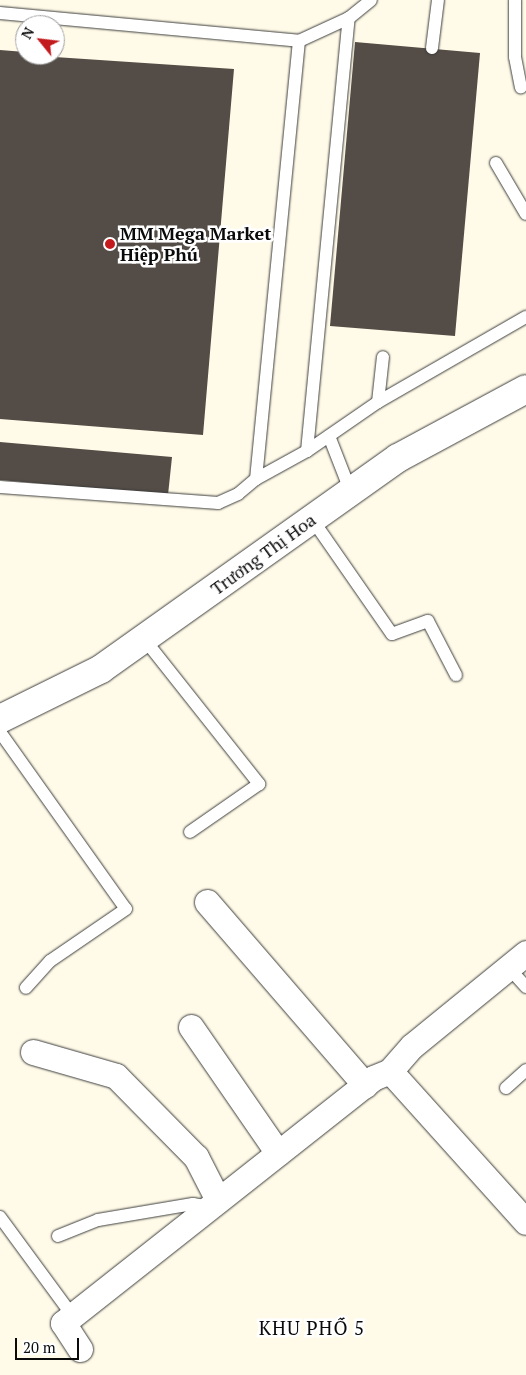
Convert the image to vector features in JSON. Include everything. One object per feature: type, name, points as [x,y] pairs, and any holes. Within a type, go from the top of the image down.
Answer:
[{"type":"street","name":"Trương Thị Hoa","points":[[0,719],[101,669],[144,640],[350,490],[398,458],[526,389]]},
{"type":"street","points":[[207,902],[365,1085]]},
{"type":"street","points":[[80,1349],[63,1322],[365,1085],[390,1071],[412,1046],[517,960]]},
{"type":"street","points":[[191,1027],[278,1153]]},
{"type":"street","points":[[34,1052],[116,1076],[196,1156],[214,1203]]},
{"type":"street","points":[[390,1071],[526,1222]]},
{"type":"lane","points":[[0,13],[299,41],[349,18],[370,0]]},
{"type":"lane","points":[[432,48],[438,0]]},
{"type":"lane","points":[[515,0],[515,57],[521,87]]},
{"type":"lane","points":[[307,451],[349,18]]},
{"type":"lane","points":[[256,479],[299,41]]},
{"type":"lane","points":[[496,163],[526,214]]},
{"type":"lane","points":[[0,487],[202,504],[218,503],[238,494],[256,479],[307,451],[378,402],[526,317]]},
{"type":"lane","points":[[378,402],[383,356]]},
{"type":"lane","points":[[329,436],[350,490]]},
{"type":"lane","points":[[312,519],[392,634],[428,622],[456,675]]},
{"type":"lane","points":[[144,640],[259,784],[190,832]]},
{"type":"lane","points":[[0,732],[126,909],[50,960],[26,988]]},
{"type":"lane","points":[[517,960],[526,987]]},
{"type":"lane","points":[[506,1088],[526,1070]]},
{"type":"lane","points":[[58,1236],[98,1220],[193,1204],[214,1203]]},
{"type":"lane","points":[[0,1217],[72,1315]]},
{"type":"building","points":[[355,42],[480,53],[455,336],[330,326]]},
{"type":"building","name":"MM Mega Market Hiệp Phú","points":[[0,50],[15,51],[15,65],[65,65],[65,58],[234,69],[203,435],[0,419]]},
{"type":"building","points":[[0,442],[172,457],[168,495],[0,480]]},
{"type":"place","name":"MM Mega Market Hiệp Phú","points":[[110,244]]},
{"type":"district","name":"KHU PHỐ 5","points":[[312,1328]]}]
